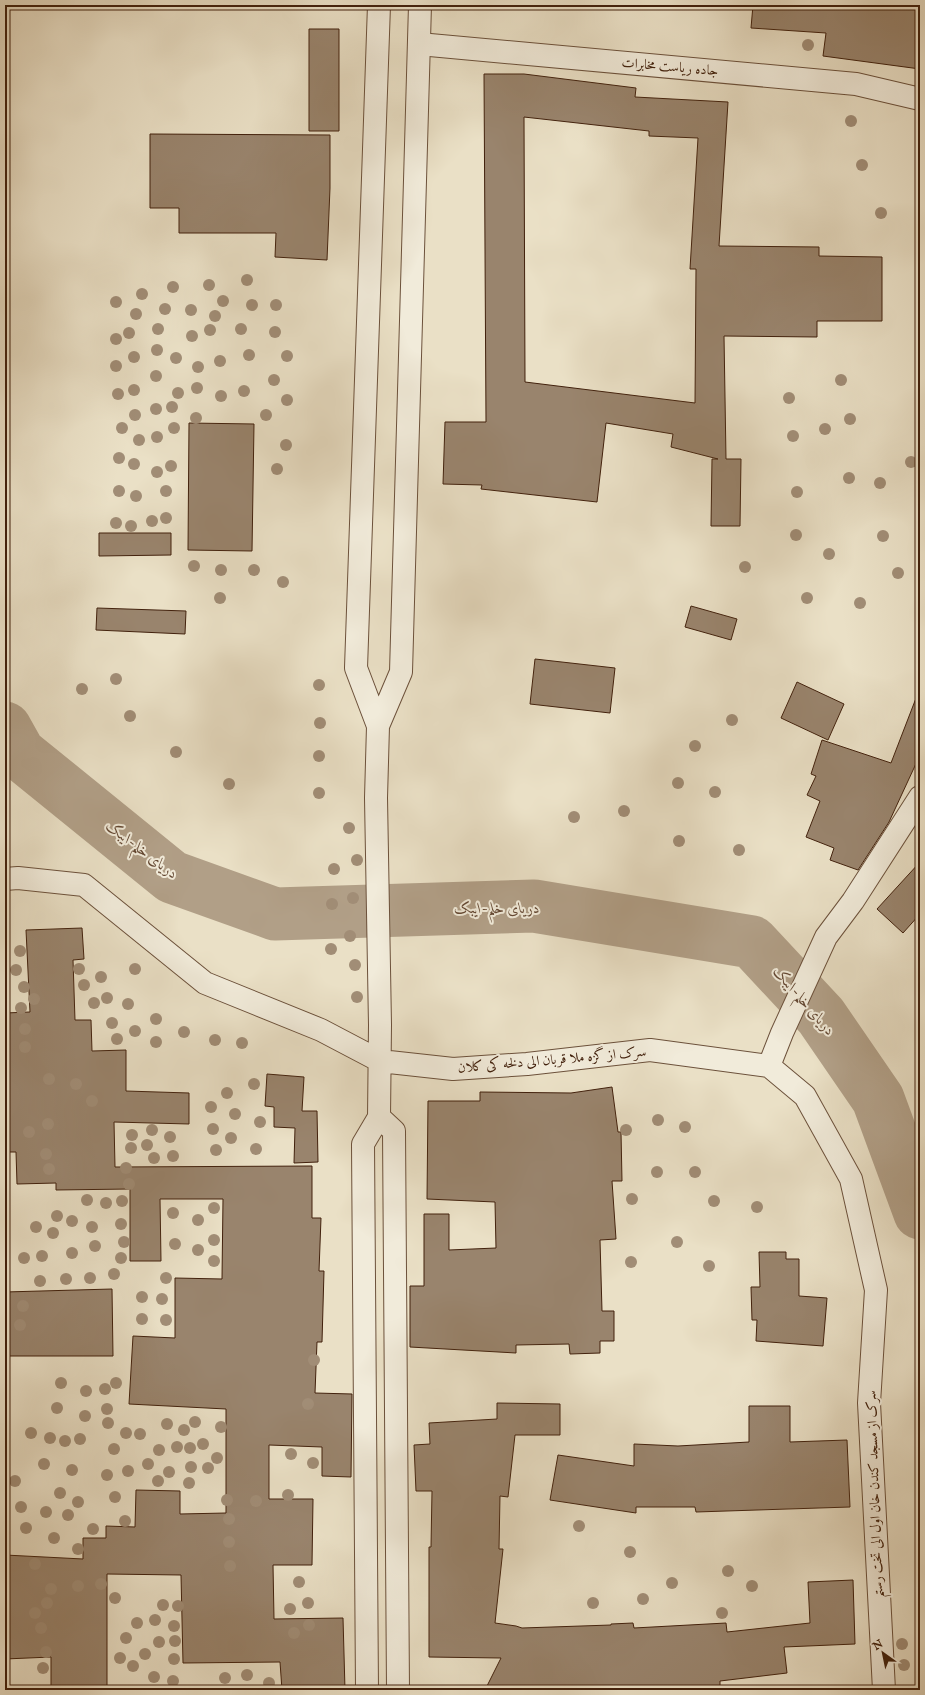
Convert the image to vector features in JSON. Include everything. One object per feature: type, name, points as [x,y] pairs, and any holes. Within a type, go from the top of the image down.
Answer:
[{"type":"street","points":[[378,726],[356,668],[379,5]]},
{"type":"street","points":[[367,1690],[363,1144],[380,1117],[376,798],[378,726],[401,672],[420,5]]},
{"type":"street","name":"جاده ریاست مخابرات","points":[[419,44],[856,84],[920,99]]},
{"type":"street","points":[[769,1066],[782,1032],[826,937],[853,901],[919,801]]},
{"type":"street","name":"سرک از گزه ملا قربان الی دلخه کی کلان","points":[[5,879],[18,878],[84,885],[205,983],[321,1030],[380,1061],[453,1069],[527,1064],[650,1050],[769,1066]]},
{"type":"street","name":"سرک از مسجد کندن خان اول الی تخت رستم","points":[[769,1066],[805,1096],[851,1179],[876,1290],[869,1403],[884,1690]]},
{"type":"street","points":[[380,1117],[394,1130],[398,1690]]},
{"type":"building","points":[[753,5],[920,5],[920,69],[823,56],[826,33],[751,28]]},
{"type":"building","points":[[309,29],[339,29],[339,131],[309,131]]},
{"type":"building","points":[[484,74],[524,74],[636,88],[635,97],[728,102],[719,246],[819,247],[819,256],[882,257],[882,321],[817,321],[817,337],[724,336],[726,459],[741,459],[740,526],[711,526],[712,459],[718,459],[671,447],[673,434],[606,423],[597,502],[481,489],[482,485],[443,484],[445,422],[486,422]],"holes":[[[524,117],[649,131],[649,136],[698,138],[690,269],[696,269],[695,403],[525,382]]]},
{"type":"building","points":[[150,134],[330,135],[330,188],[327,260],[275,257],[276,233],[179,233],[179,208],[150,208]]},
{"type":"building","points":[[189,423],[254,424],[252,551],[188,550]]},
{"type":"building","points":[[99,533],[171,533],[171,555],[99,556]]},
{"type":"building","points":[[691,606],[737,619],[731,640],[685,627]]},
{"type":"building","points":[[97,608],[186,611],[185,634],[96,630]]},
{"type":"building","points":[[535,659],[615,668],[610,713],[530,704]]},
{"type":"building","points":[[797,682],[844,704],[828,740],[781,718]]},
{"type":"building","points":[[918,693],[920,693],[920,755],[889,822],[858,870],[830,860],[834,848],[806,837],[820,801],[807,795],[816,776],[811,774],[822,740],[891,763]]},
{"type":"building","points":[[920,862],[920,914],[903,933],[877,909]]},
{"type":"building","points":[[82,928],[84,959],[73,960],[75,1020],[91,1020],[92,1051],[126,1050],[126,1091],[189,1093],[189,1124],[114,1122],[115,1167],[312,1166],[312,1218],[321,1218],[319,1271],[324,1271],[322,1342],[317,1342],[315,1393],[352,1394],[351,1477],[322,1476],[322,1447],[269,1445],[269,1499],[313,1499],[312,1565],[273,1565],[274,1619],[343,1618],[345,1690],[282,1690],[280,1662],[183,1663],[181,1575],[107,1574],[107,1690],[51,1690],[51,1657],[5,1659],[5,1555],[83,1559],[83,1538],[106,1538],[106,1526],[135,1527],[136,1490],[180,1491],[180,1514],[226,1513],[226,1409],[129,1404],[133,1336],[175,1338],[175,1278],[222,1279],[223,1199],[160,1199],[161,1261],[130,1261],[130,1189],[56,1190],[56,1183],[17,1184],[16,1152],[5,1152],[5,1013],[30,1012],[26,930]]},
{"type":"building","points":[[267,1074],[304,1077],[302,1111],[317,1111],[318,1162],[294,1163],[295,1128],[274,1127],[274,1107],[265,1106]]},
{"type":"building","points":[[612,1087],[618,1132],[621,1132],[622,1181],[612,1181],[616,1239],[600,1240],[602,1311],[614,1311],[614,1341],[600,1341],[600,1353],[570,1354],[569,1344],[516,1345],[516,1353],[410,1347],[410,1286],[424,1286],[424,1214],[449,1214],[449,1250],[496,1248],[495,1202],[427,1199],[428,1101],[480,1101],[480,1092],[571,1093]]},
{"type":"building","points":[[759,1252],[786,1252],[786,1259],[799,1259],[799,1296],[827,1298],[823,1346],[756,1341],[757,1320],[752,1320],[751,1287],[760,1287]]},
{"type":"building","points":[[112,1289],[113,1356],[5,1356],[5,1292]]},
{"type":"building","points":[[497,1403],[560,1404],[560,1435],[515,1435],[508,1497],[500,1496],[499,1549],[503,1549],[495,1623],[522,1628],[633,1623],[634,1628],[726,1623],[727,1632],[810,1623],[808,1582],[853,1580],[855,1644],[784,1647],[787,1673],[720,1681],[720,1689],[485,1690],[501,1658],[429,1657],[429,1547],[431,1547],[432,1491],[416,1491],[414,1445],[430,1444],[429,1423],[497,1419]]},
{"type":"building","points":[[749,1406],[790,1406],[790,1442],[847,1440],[850,1507],[696,1512],[695,1507],[636,1507],[636,1513],[550,1500],[558,1455],[634,1466],[634,1444],[678,1446],[749,1442]]},
{"type":"waterway","name":"دریای خلم-ایبک","points":[[5,728],[19,753],[172,877],[275,914],[534,906],[752,942],[821,1016],[878,1099],[920,1213]]}]
